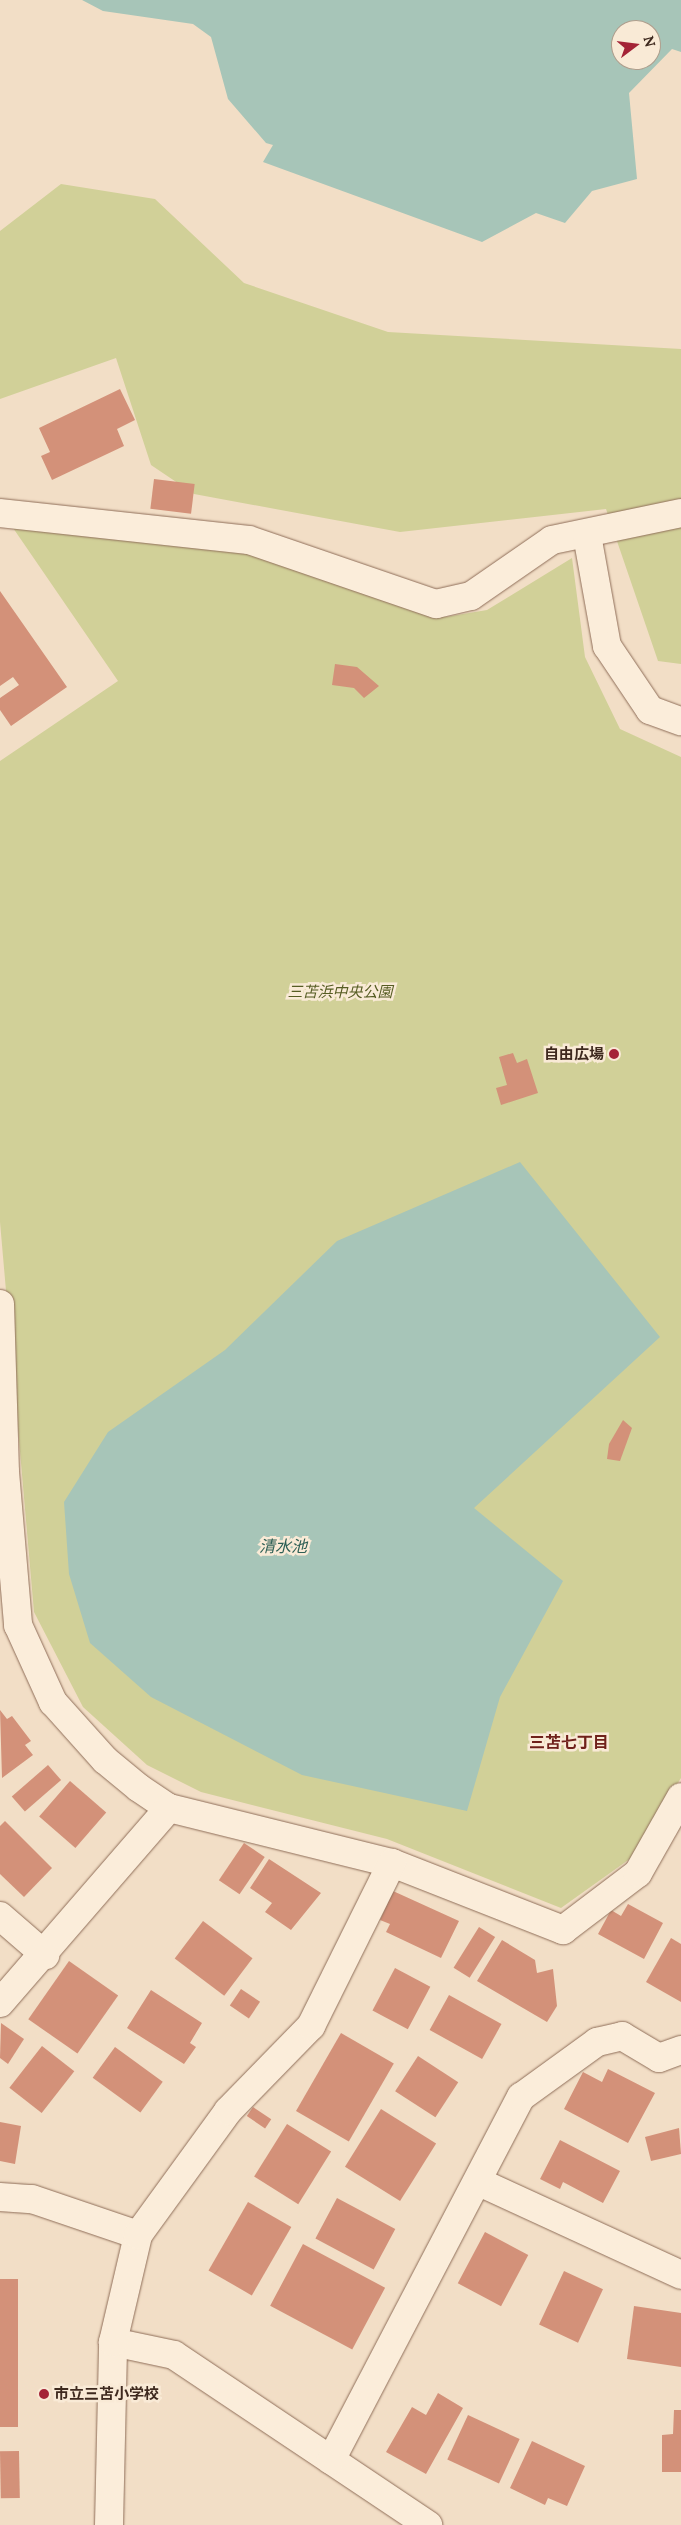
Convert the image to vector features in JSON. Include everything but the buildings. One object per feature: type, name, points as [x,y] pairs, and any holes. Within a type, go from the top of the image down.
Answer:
[{"type":"street","points":[[0,513],[249,540],[436,604],[471,596],[552,540],[587,535],[681,513]]},
{"type":"street","points":[[587,535],[607,646],[650,710],[681,721]]},
{"type":"street","points":[[0,1304],[2,1472],[18,1625],[53,1702],[105,1760],[169,1808],[392,1863],[563,1930],[638,1873],[681,1797]]},
{"type":"street","points":[[0,2002],[45,1955],[169,1808]]},
{"type":"street","points":[[109,2525],[113,2342],[138,2235],[228,2111],[311,2026],[392,1863]]},
{"type":"street","points":[[0,1916],[45,1955]]},
{"type":"street","points":[[330,2460],[479,2182],[521,2097],[597,2042],[622,2036],[659,2058],[681,2050]]},
{"type":"street","points":[[479,2182],[681,2275]]},
{"type":"street","points":[[0,2197],[32,2199],[138,2235]]},
{"type":"street","points":[[113,2342],[174,2355],[428,2525]]},
{"type":"green space","points":[[61,184],[155,199],[244,283],[388,332],[681,349],[681,664],[658,661],[606,509],[400,532],[194,494],[151,465],[116,358],[0,399],[0,231]]},
{"type":"green space","name":"三苫浜中央公園","points":[[11,525],[247,551],[445,617],[487,610],[572,558],[585,657],[620,729],[681,757],[681,1778],[631,1858],[561,1908],[387,1839],[201,1792],[147,1765],[83,1707],[34,1612],[0,1222],[0,761],[118,681]]},
{"type":"water","points":[[82,0],[681,0],[681,52],[672,49],[661,60],[661,20],[611,20],[611,70],[651,70],[629,93],[637,179],[592,191],[565,223],[536,213],[482,242],[263,162],[273,145],[266,143],[228,99],[211,37],[193,24],[103,11]]},
{"type":"water","name":"清水池","points":[[520,1162],[660,1337],[474,1508],[563,1581],[500,1697],[467,1811],[302,1775],[151,1697],[90,1643],[69,1574],[64,1502],[108,1432],[225,1350],[337,1241]]},
{"type":"place","name":"自由広場","points":[[614,1054]]},
{"type":"place","name":"市立三苫小学校","points":[[44,2394]]},
{"type":"district","name":"三苫七丁目","points":[[569,1742]]}]
